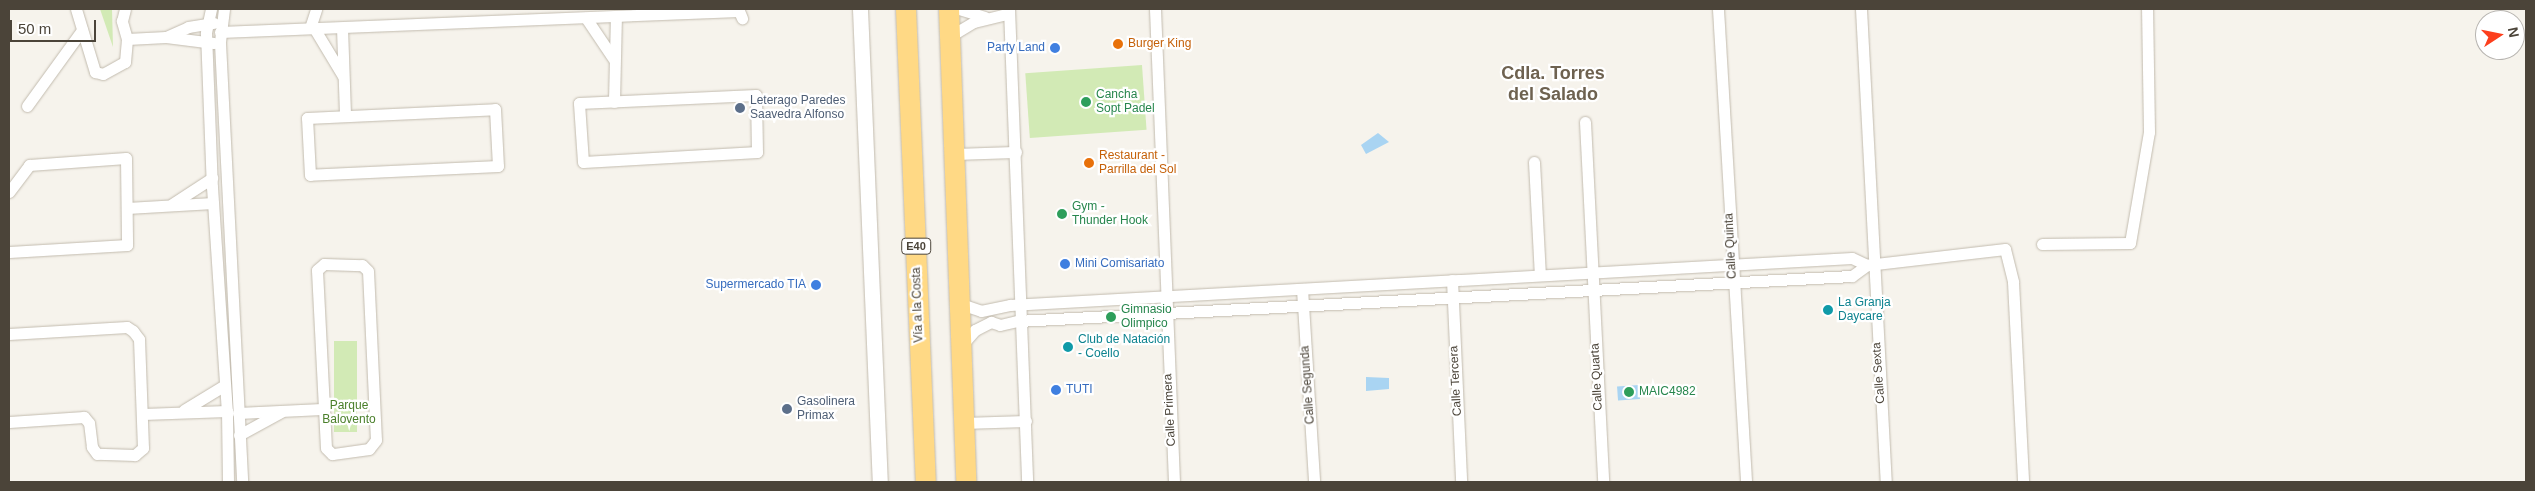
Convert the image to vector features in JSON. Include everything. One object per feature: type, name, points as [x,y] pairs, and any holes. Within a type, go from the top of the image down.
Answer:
[{"type":"highway","name":"Vía a la Costa","points":[[906,9],[926,482]]},
{"type":"highway","points":[[950,9],[958,303],[966,482]]},
{"type":"street","points":[[76,9],[95,72],[103,74],[125,62],[127,39],[122,21],[125,9]]},
{"type":"street","points":[[210,9],[207,43],[212,178],[225,385],[232,412],[239,435],[241,479],[228,479],[232,412],[230,256],[220,32],[224,9]]},
{"type":"street","points":[[316,9],[312,28],[344,78]]},
{"type":"street","points":[[860,9],[881,451],[880,482]]},
{"type":"street","points":[[959,9],[985,17]]},
{"type":"street","name":"Calle Primera","points":[[1155,9],[1165,296],[1174,482]]},
{"type":"street","name":"Calle Quinta","points":[[1718,9],[1731,264],[1746,482]]},
{"type":"street","name":"Calle Sexta","points":[[1861,9],[1871,265],[1886,482]]},
{"type":"street","points":[[2042,244],[2130,243],[2149,132],[2146,9]]},
{"type":"street","points":[[127,39],[166,37],[207,43],[220,32],[739,11],[742,18]]},
{"type":"street","points":[[952,35],[958,29],[985,17],[1009,11],[1023,304],[1021,321],[1027,482]]},
{"type":"street","points":[[614,102],[616,17]]},
{"type":"street","points":[[586,18],[614,60]]},
{"type":"street","points":[[166,37],[188,27],[208,23],[220,32]]},
{"type":"street","points":[[342,28],[345,116]]},
{"type":"street","points":[[27,106],[82,30]]},
{"type":"street","points":[[756,95],[757,152],[583,162],[579,103],[614,102],[756,95]]},
{"type":"street","points":[[495,109],[498,166],[310,175],[307,118],[345,116],[495,109]]},
{"type":"street","name":"Calle Quarta","points":[[1585,122],[1603,482]]},
{"type":"street","points":[[953,154],[1016,152]]},
{"type":"street","points":[[9,192],[29,165],[126,158],[128,245],[9,252]]},
{"type":"street","points":[[1534,162],[1540,275]]},
{"type":"street","points":[[170,205],[212,178]]},
{"type":"street","points":[[127,208],[213,203]]},
{"type":"street","points":[[960,348],[975,330],[990,322],[1000,325],[1021,321],[1733,284],[1852,276],[1871,265],[2005,249],[2013,282],[2023,482]]},
{"type":"street","points":[[217,257],[230,256]]},
{"type":"street","points":[[958,303],[981,311],[1023,304],[1731,264],[1852,258],[1871,265]]},
{"type":"street","points":[[324,264],[362,265],[368,271],[376,440],[369,449],[332,454],[326,448],[322,409],[317,270],[324,264]]},
{"type":"street","name":"Calle Tercera","points":[[1452,280],[1461,482]]},
{"type":"street","name":"Calle Segunda","points":[[1302,288],[1314,482]]},
{"type":"street","points":[[9,334],[127,327],[133,331],[139,339],[143,448],[135,455],[97,454],[92,447],[89,423],[84,417],[9,422]]},
{"type":"street","points":[[182,410],[225,385]]},
{"type":"street","points":[[143,414],[182,410],[232,412],[322,409]]},
{"type":"street","points":[[239,435],[285,410]]},
{"type":"street","points":[[963,423],[1026,421]]},
{"type":"street","points":[[881,451],[886,482]]},
{"type":"green space","points":[[100,9],[112,9],[113,47]]},
{"type":"green space","name":"Cancha Sopt Padel","points":[[1142,65],[1147,130],[1030,138],[1025,73]]},
{"type":"green space","name":"Parque Balovento","points":[[334,341],[357,341],[357,432],[334,432]]},
{"type":"water","points":[[1378,133],[1389,142],[1366,154],[1361,145]]},
{"type":"water","points":[[1366,377],[1389,378],[1389,389],[1366,391]]},
{"type":"water","name":"MAIC4982","points":[[1639,385],[1640,399],[1618,401],[1617,387]]},
{"type":"place","name":"Burger King","points":[[1118,44]]},
{"type":"place","name":"Party Land","points":[[1055,48]]},
{"type":"place","name":"Cancha Sopt Padel","points":[[1086,102]]},
{"type":"place","name":"Leterago Paredes Saavedra Alfonso","points":[[740,108]]},
{"type":"place","name":"Restaurant - Parrilla del Sol","points":[[1089,163]]},
{"type":"place","name":"Gym - Thunder Hook","points":[[1062,214]]},
{"type":"place","name":"Mini Comisariato","points":[[1065,264]]},
{"type":"place","name":"Supermercado TIA","points":[[816,285]]},
{"type":"place","name":"La Granja Daycare","points":[[1828,310]]},
{"type":"place","name":"Gimnasio Olimpico","points":[[1111,317]]},
{"type":"place","name":"Club de Natación - Coello","points":[[1068,347]]},
{"type":"place","name":"TUTI","points":[[1056,390]]},
{"type":"place","name":"MAIC4982","points":[[1629,392]]},
{"type":"place","name":"Gasolinera Primax","points":[[787,409]]},
{"type":"district","name":"Cdla. Torres del Salado","points":[[1553,84]]}]
